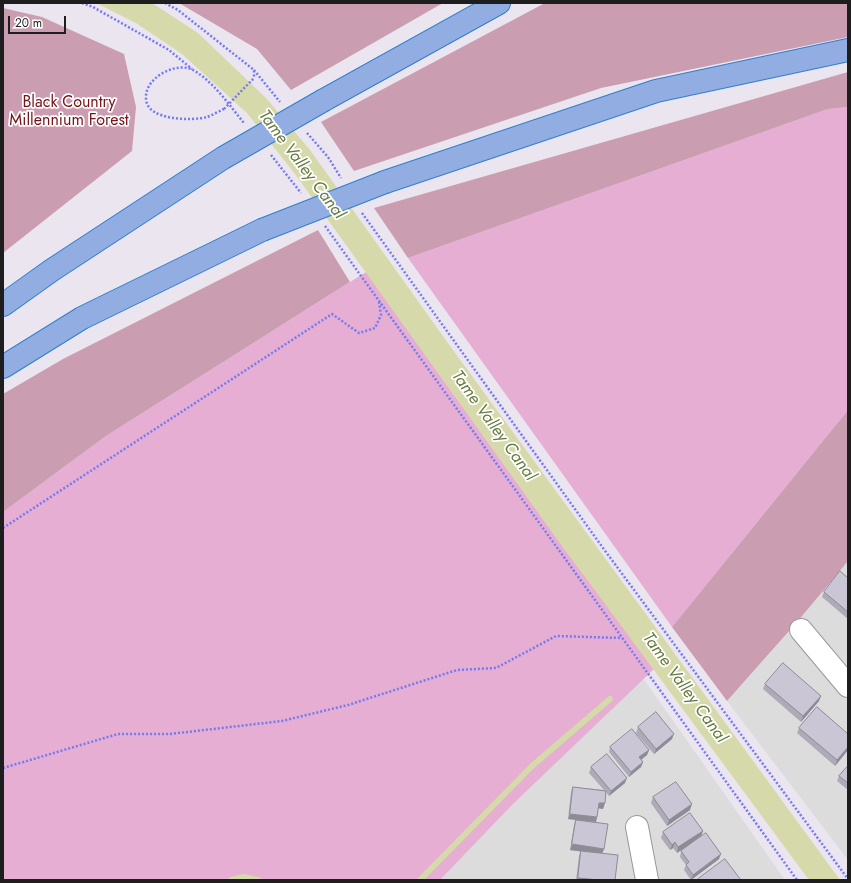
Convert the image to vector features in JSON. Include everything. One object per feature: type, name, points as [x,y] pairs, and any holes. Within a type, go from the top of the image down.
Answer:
[{"type":"highway","points":[[3,305],[52,270],[223,158],[499,3]]},
{"type":"highway","points":[[3,367],[82,318],[262,230],[385,182],[656,91],[848,50]]},
{"type":"street","points":[[801,630],[848,686]]},
{"type":"street","points":[[637,827],[647,880]]},
{"type":"path","points":[[82,3],[93,7],[169,50],[208,82],[221,95]]},
{"type":"path","points":[[165,3],[178,10],[254,70],[284,107]]},
{"type":"path","points":[[192,70],[180,68],[169,70],[157,76],[149,87],[146,99],[149,108],[162,117],[207,117],[224,109],[254,78],[254,70]]},
{"type":"path","points":[[304,129],[328,157],[344,182]]},
{"type":"path","points":[[359,208],[371,227],[603,548],[848,880]]},
{"type":"path","points":[[3,528],[332,314],[359,333],[375,328],[381,315],[378,300],[797,880]]},
{"type":"path","points":[[3,768],[118,734],[170,734],[282,721],[341,707],[457,670],[496,668],[556,636],[622,638]]},
{"type":"shaded area","points":[[848,107],[848,410],[672,627],[408,258],[828,109]]},
{"type":"shaded area","points":[[366,272],[563,547],[654,669],[513,804],[440,880],[3,880],[3,512],[106,436]]},
{"type":"shaded area","points":[[848,560],[848,860],[727,701],[797,622]]},
{"type":"shaded area","points":[[643,678],[785,880],[440,880],[513,804]]},
{"type":"green space","points":[[179,3],[443,3],[291,90],[257,49]]},
{"type":"green space","points":[[545,3],[848,3],[848,37],[601,88],[354,171],[321,122]]},
{"type":"green space","name":"Black Country Millennium Forest","points":[[3,8],[42,17],[124,54],[136,107],[132,151],[3,253]]},
{"type":"green space","points":[[848,72],[848,107],[828,109],[408,258],[374,208]]},
{"type":"green space","points":[[318,230],[350,282],[106,436],[3,512],[3,394],[63,359]]},
{"type":"green space","points":[[848,410],[848,561],[797,622],[727,701],[672,627]]},
{"type":"water","name":"Tame Valley Canal","points":[[96,3],[152,3],[198,33],[266,98],[310,150],[450,346],[840,880],[809,880],[563,547],[295,174],[247,113],[182,54],[136,23]]},
{"type":"building","points":[[840,571],[848,578],[848,612],[824,592]]},
{"type":"building","points":[[783,663],[821,696],[803,716],[765,684]]},
{"type":"building","points":[[817,707],[848,734],[848,747],[837,760],[799,728]]},
{"type":"building","points":[[656,712],[674,734],[656,749],[638,727]]},
{"type":"building","points":[[632,729],[649,750],[639,757],[643,762],[631,772],[610,747]]},
{"type":"building","points":[[607,754],[627,778],[611,791],[591,767]]},
{"type":"building","points":[[848,766],[848,783],[839,776]]},
{"type":"building","points":[[676,782],[692,804],[669,820],[653,797]]},
{"type":"building","points":[[573,787],[606,791],[605,803],[599,803],[597,817],[570,814]]},
{"type":"building","points":[[690,813],[703,831],[678,847],[675,842],[672,845],[663,832]]},
{"type":"building","points":[[576,820],[608,824],[604,849],[572,844]]},
{"type":"building","points":[[706,833],[721,854],[693,875],[686,865],[689,862],[681,851]]},
{"type":"building","points":[[581,851],[618,855],[615,880],[578,878]]},
{"type":"building","points":[[725,859],[741,880],[698,880],[698,879]]},
{"type":"waterway","points":[[420,880],[532,766],[610,699]]},
{"type":"waterway","points":[[231,880],[244,877],[258,880]]}]
